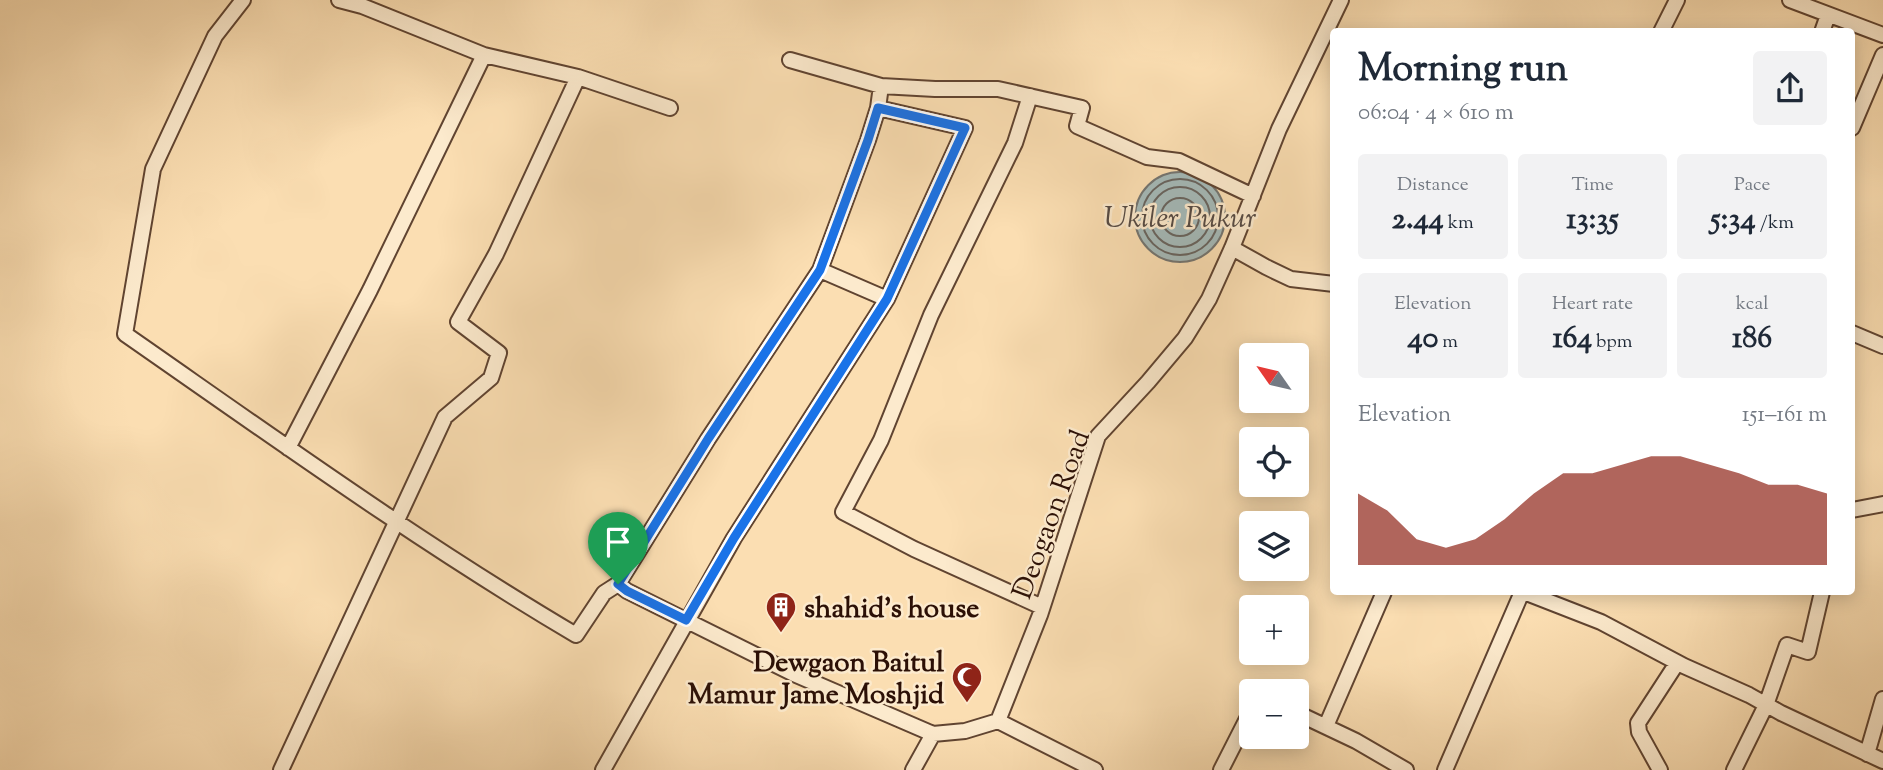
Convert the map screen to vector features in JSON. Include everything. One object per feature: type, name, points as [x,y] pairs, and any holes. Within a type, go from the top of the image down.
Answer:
[{"type":"street","points":[[243,0],[215,37],[152,169],[125,334],[397,523],[576,635],[604,593],[618,584],[708,439],[820,270],[868,140],[878,108],[881,86]]},
{"type":"street","points":[[340,0],[362,6],[484,55],[578,77],[670,108]]},
{"type":"street","name":"Deogaon Road","points":[[998,721],[1042,607],[1098,436],[1185,338],[1209,299],[1279,129],[1341,0]]},
{"type":"street","points":[[1663,28],[1677,0]]},
{"type":"street","points":[[1790,0],[1883,36]]},
{"type":"street","points":[[1823,28],[1828,15]]},
{"type":"street","points":[[288,448],[370,290],[484,55]]},
{"type":"street","points":[[1855,121],[1883,55]]},
{"type":"street","points":[[790,60],[881,86],[998,89],[1082,108],[1077,126],[1147,157],[1179,161],[1252,196]]},
{"type":"street","points":[[281,770],[445,417],[491,378],[499,353],[458,322],[496,254],[578,77]]},
{"type":"street","points":[[1030,96],[1015,143],[931,315],[881,440],[843,512],[914,549],[1042,607]]},
{"type":"street","points":[[603,770],[734,538],[887,299],[965,128],[878,108]]},
{"type":"street","points":[[1232,248],[1291,279],[1330,284]]},
{"type":"street","points":[[820,270],[887,299]]},
{"type":"street","points":[[1855,334],[1883,346]]},
{"type":"street","points":[[1855,509],[1883,504]]},
{"type":"street","points":[[618,584],[627,591],[794,674],[933,734],[965,731],[998,721],[1095,770]]},
{"type":"street","points":[[1326,726],[1383,595]]},
{"type":"street","points":[[1445,770],[1522,595]]},
{"type":"street","points":[[1531,595],[1601,622],[1678,663],[1883,761]]},
{"type":"street","points":[[1734,770],[1766,705],[1787,645],[1808,652],[1821,595]]},
{"type":"street","points":[[1660,770],[1639,732],[1638,723],[1678,663]]},
{"type":"street","points":[[1867,754],[1883,699]]},
{"type":"street","points":[[1309,718],[1356,741],[1406,770]]},
{"type":"street","points":[[913,770],[933,734]]},
{"type":"street","points":[[1221,770],[1239,735]]},
{"type":"water","name":"Ukiler Pukur","points":[[1171,172],[1189,172],[1205,179],[1218,192],[1225,208],[1225,226],[1218,242],[1205,255],[1189,262],[1171,262],[1155,255],[1142,242],[1135,226],[1135,208],[1142,192],[1155,179]]},
{"type":"place","name":"shahid's house","points":[[781,634]]},
{"type":"place","name":"Dewgaon Baitul Mamur Jame Moshjid","points":[[967,704]]},
{"type":"route","points":[[878,108],[965,128],[887,299],[734,538],[686,620],[618,584],[708,439],[820,270],[878,108]]}]
